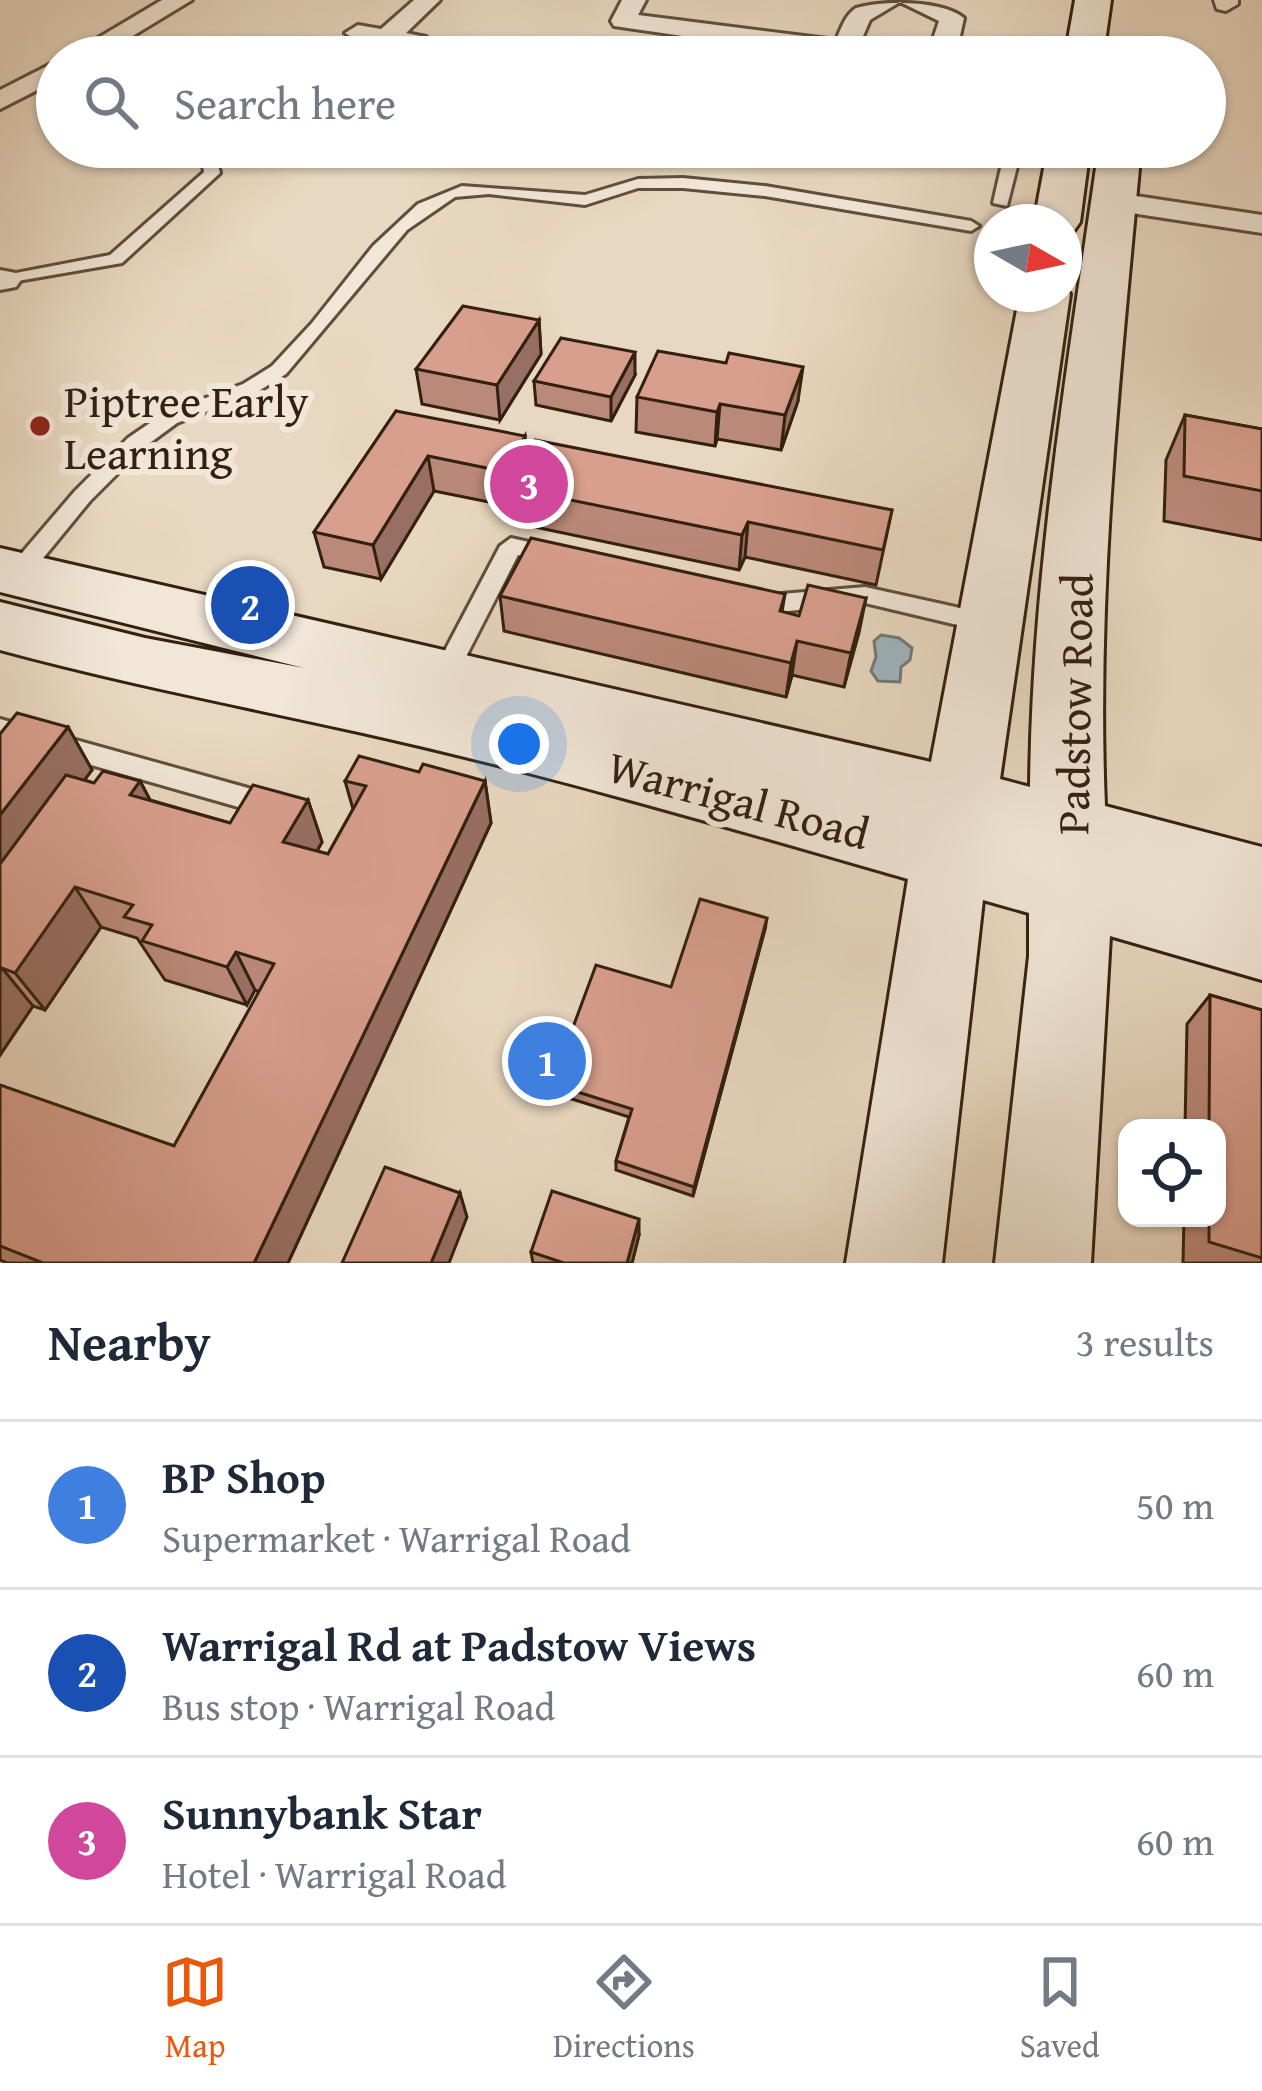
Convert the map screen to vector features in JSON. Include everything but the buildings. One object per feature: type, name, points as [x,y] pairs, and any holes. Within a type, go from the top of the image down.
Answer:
[{"type":"main road","points":[[1087,36],[1093,0]]},
{"type":"main road","points":[[1060,204],[1066,168]]},
{"type":"main road","name":"Padstow Road","points":[[1043,1263],[1070,956],[1066,722],[1084,459],[1118,174]]},
{"type":"main road","name":"Padstow Road","points":[[894,1263],[957,828],[1042,312]]},
{"type":"main road","name":"Warrigal Road","points":[[6,590],[145,664],[363,706],[601,760],[957,828]]},
{"type":"main road","name":"Warrigal Road","points":[[6,590],[442,677],[1070,858],[1262,881]]},
{"type":"main road","name":"Warrigal Road","points":[[1070,858],[1262,943]]},
{"type":"street","points":[[116,36],[180,0]]},
{"type":"street","points":[[389,36],[428,0]]},
{"type":"street","points":[[850,36],[860,16],[890,0]]},
{"type":"street","points":[[911,0],[952,18],[947,36]]},
{"type":"street","points":[[607,36],[629,10],[758,36]]},
{"type":"street","points":[[358,33],[375,36]]},
{"type":"street","points":[[0,101],[36,81]]},
{"type":"street","points":[[1118,174],[1262,224]]},
{"type":"lane","points":[[2,280],[116,259],[212,173],[211,168]]},
{"type":"lane","points":[[1001,203],[1009,168]]},
{"type":"lane","points":[[6,590],[90,486],[156,427],[247,392],[281,369],[378,253],[421,212],[448,194],[482,188],[550,199],[595,199],[628,184],[648,182],[773,194],[971,226]]},
{"type":"lane","points":[[442,677],[511,546],[575,560]]},
{"type":"lane","points":[[726,594],[769,604],[865,595],[991,624]]},
{"type":"lane","points":[[20,770],[11,732],[302,814]]},
{"type":"lane","points":[[99,787],[140,768]]},
{"type":"water","points":[[881,635],[899,638],[912,648],[910,660],[901,667],[900,682],[878,681],[871,671],[874,641]]},
{"type":"place","name":"Piptree Early Learning","points":[[40,426]]},
{"type":"place","name":"Sunnybank Star","points":[[529,484]]},
{"type":"place","name":"Warrigal Rd at Padstow Views","points":[[250,605]]},
{"type":"place","name":"BP Shop","points":[[547,1061]]}]
